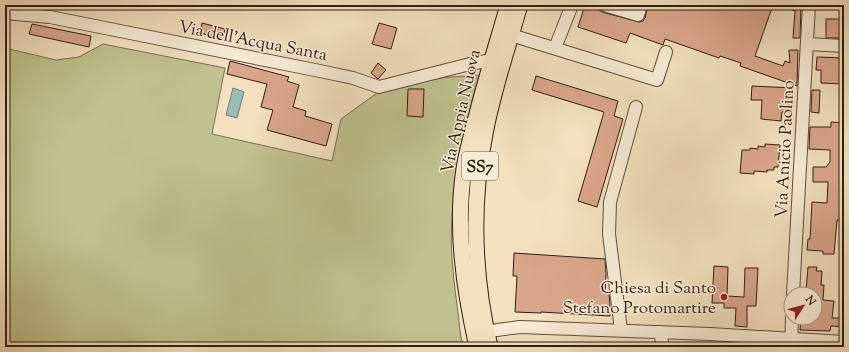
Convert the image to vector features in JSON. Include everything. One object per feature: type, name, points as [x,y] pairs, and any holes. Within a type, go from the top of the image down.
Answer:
[{"type":"main road","name":"Via Appia Nuova","points":[[490,347],[479,338],[466,284],[461,222],[462,188],[470,138],[508,5]]},
{"type":"main road","name":"Via Appia Nuova","points":[[479,338],[477,191],[481,154],[487,121],[520,5]]},
{"type":"street","points":[[555,48],[572,5]]},
{"type":"street","points":[[604,5],[638,15],[641,5]]},
{"type":"street","name":"Via Anicio Paolino","points":[[793,286],[809,5]]},
{"type":"street","name":"Via dell'Acqua Santa","points":[[5,13],[58,18],[354,78],[379,87],[448,69],[492,60]]},
{"type":"street","points":[[511,35],[657,80],[666,52]]},
{"type":"street","points":[[807,44],[844,46]]},
{"type":"street","points":[[621,330],[609,234],[610,202],[636,107]]},
{"type":"street","points":[[791,343],[792,326]]},
{"type":"street","points":[[479,338],[520,327],[710,334],[791,343],[844,342]]},
{"type":"street","points":[[660,332],[663,347]]},
{"type":"green space","points":[[103,44],[225,68],[212,134],[332,161],[341,119],[377,93],[412,80],[479,75],[462,143],[452,212],[452,259],[461,338],[464,347],[5,347],[5,48],[56,60],[79,57]]},
{"type":"water","points":[[233,88],[244,92],[237,118],[226,115]]},
{"type":"building","points":[[585,5],[597,8],[602,12],[639,22],[643,21],[645,18],[648,5],[697,5],[707,8],[708,5],[773,5],[755,56],[783,66],[785,61],[790,63],[789,50],[798,50],[797,86],[740,66],[741,63],[720,56],[719,58],[665,39],[663,45],[630,33],[626,43],[578,27]]},
{"type":"building","points":[[780,5],[801,5],[800,38],[793,38],[795,11]]},
{"type":"building","points":[[826,19],[844,19],[844,38],[826,38]]},
{"type":"building","points":[[202,23],[225,29],[223,39],[200,33]]},
{"type":"building","points":[[379,23],[397,28],[391,49],[372,44]]},
{"type":"building","points":[[32,24],[91,36],[89,47],[29,34]]},
{"type":"building","points":[[817,57],[844,58],[843,84],[821,83],[821,70],[816,70]]},
{"type":"building","points":[[230,61],[289,77],[287,81],[299,85],[293,107],[306,111],[305,116],[332,124],[326,146],[267,130],[273,110],[261,107],[267,84],[227,74]]},
{"type":"building","points":[[378,63],[386,70],[378,79],[371,73]]},
{"type":"building","points":[[536,76],[618,101],[614,116],[623,119],[597,207],[578,201],[604,112],[532,90]]},
{"type":"building","points":[[752,86],[793,88],[791,112],[782,112],[781,121],[761,119],[762,100],[751,100]]},
{"type":"building","points":[[408,89],[424,89],[423,117],[407,116]]},
{"type":"building","points":[[812,90],[820,90],[819,113],[811,112]]},
{"type":"building","points":[[831,122],[844,123],[844,220],[837,220],[834,254],[823,254],[823,251],[807,250],[808,239],[810,239],[812,202],[827,203],[828,182],[813,182],[813,167],[826,167],[830,162],[830,150],[809,149],[810,127],[831,127]]},
{"type":"building","points":[[765,144],[780,145],[778,167],[774,167],[774,170],[767,170],[767,172],[754,171],[754,174],[740,173],[742,150],[750,150],[750,148],[758,149],[758,146],[765,147]]},
{"type":"building","points":[[514,253],[605,259],[605,293],[609,294],[610,316],[515,312],[517,276],[513,276]]},
{"type":"building","name":"Chiesa di Santo Stefano Protomartire","points":[[714,266],[728,267],[727,296],[744,297],[745,268],[758,268],[756,306],[747,306],[747,327],[735,326],[736,308],[724,308],[724,303],[712,303]]},
{"type":"building","points":[[808,267],[817,267],[816,271],[822,271],[821,285],[824,285],[823,300],[823,286],[806,286]]},
{"type":"building","points":[[823,300],[834,301],[832,318],[844,318],[844,327],[831,326],[830,331],[800,330],[800,326],[823,326]]},
{"type":"place","name":"Chiesa di Santo Stefano Protomartire","points":[[724,297]]}]
